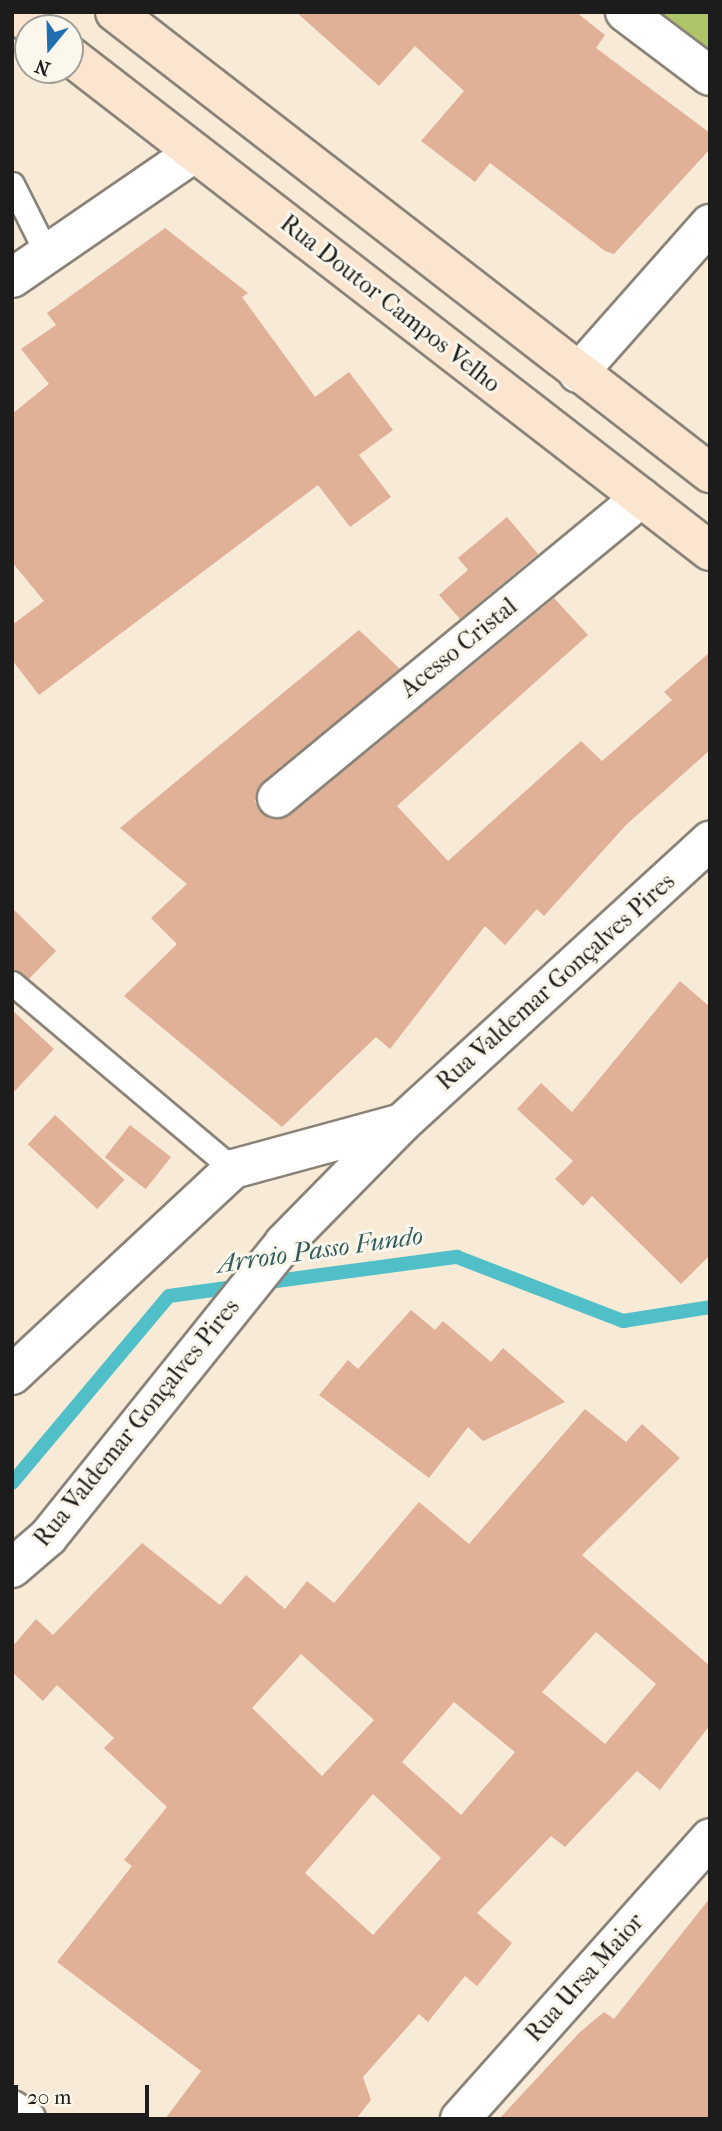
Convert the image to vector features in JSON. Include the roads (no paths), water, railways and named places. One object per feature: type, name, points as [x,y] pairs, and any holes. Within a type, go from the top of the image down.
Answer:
[{"type":"main road","points":[[115,12],[710,473]]},
{"type":"main road","name":"Rua Doutor Campos Velho","points":[[84,67],[710,551]]},
{"type":"street","points":[[625,12],[710,76]]},
{"type":"street","points":[[12,278],[194,153]]},
{"type":"street","points":[[578,373],[710,224]]},
{"type":"street","name":"Acesso Cristal","points":[[276,797],[641,498]]},
{"type":"street","name":"Rua Valdemar Gonçalves Pires","points":[[12,1568],[48,1537],[284,1243],[402,1123],[710,841]]},
{"type":"street","name":"Rua Valdemar Gonçalves Pires","points":[[12,1375],[233,1169],[402,1123]]},
{"type":"street","name":"Rua Ursa Maior","points":[[460,2119],[710,1838]]},
{"type":"street","points":[[12,2110],[26,2119]]},
{"type":"lane","points":[[12,184],[47,254]]},
{"type":"lane","points":[[12,983],[233,1169]]},
{"type":"waterway","name":"Arroio Passo Fundo","points":[[261,1283],[457,1257],[623,1321],[710,1307]]},
{"type":"waterway","name":"Arroio Passo Fundo","points":[[12,1483],[169,1296],[241,1286]]}]
